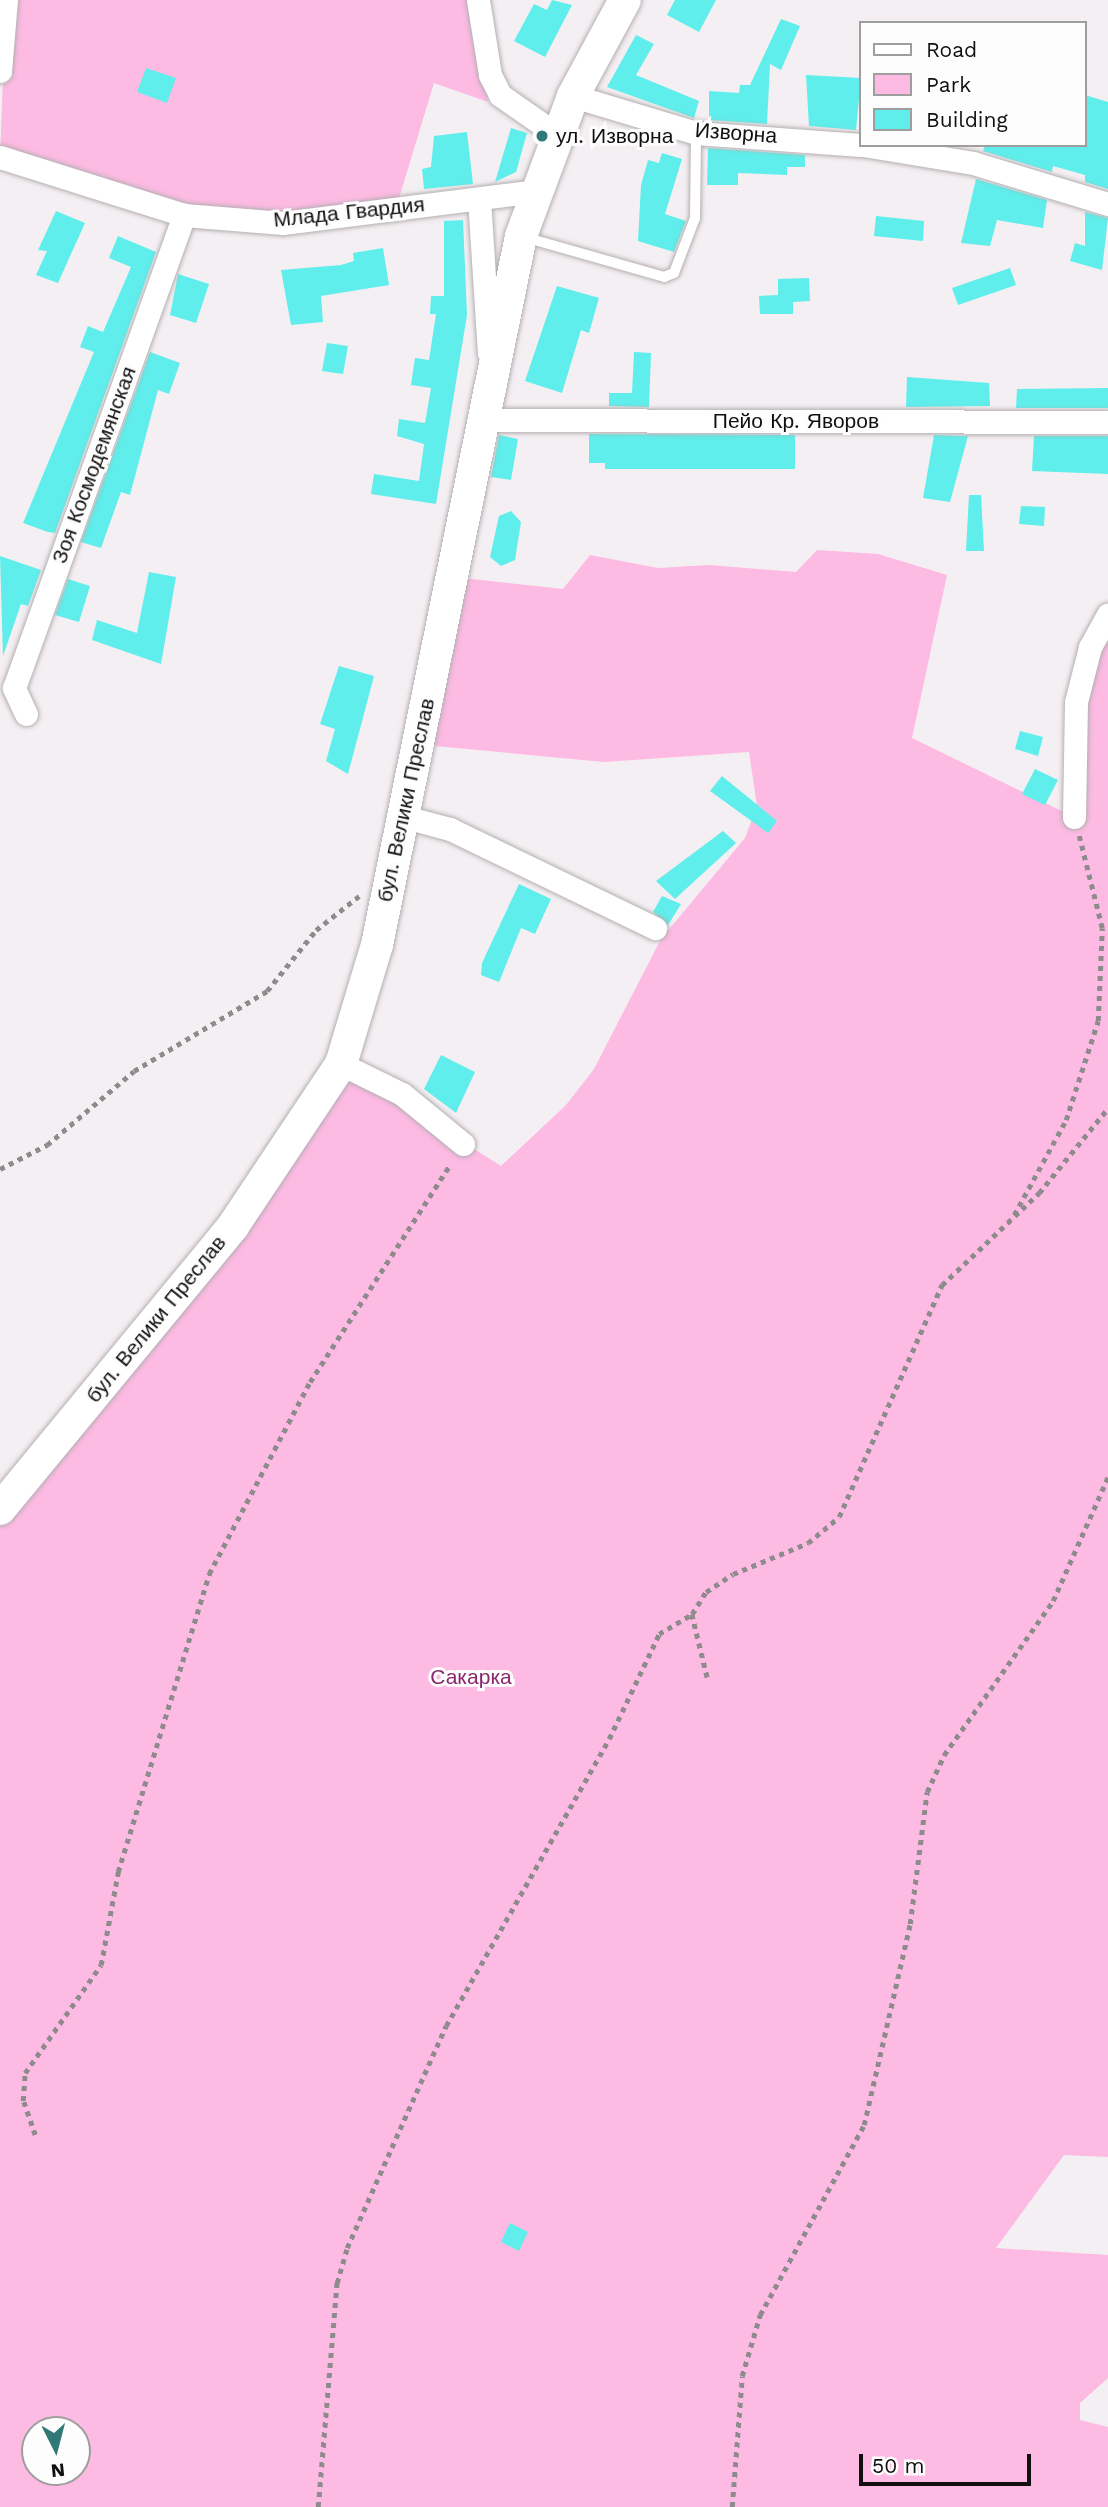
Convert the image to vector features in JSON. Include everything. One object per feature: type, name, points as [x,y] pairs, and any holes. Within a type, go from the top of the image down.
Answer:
[{"type":"main road","name":"бул. Велики Преслав","points":[[0,1509],[233,1226],[341,1064],[377,945],[401,816],[521,236],[573,96],[625,0]]},
{"type":"street","points":[[0,71],[6,0]]},
{"type":"street","points":[[478,0],[489,75],[500,95],[559,136]]},
{"type":"street","name":"Изворна","points":[[573,96],[696,133],[860,145]]},
{"type":"street","name":"Изворна","points":[[874,147],[973,163],[1108,204]]},
{"type":"street","name":"Млада Гвардия","points":[[0,157],[184,215],[284,223],[538,191]]},
{"type":"street","points":[[479,199],[491,375]]},
{"type":"street","name":"Зоя Космодемянская","points":[[26,714],[14,688],[184,215]]},
{"type":"street","name":"Пейо Кр. Яворов","points":[[484,421],[1108,422]]},
{"type":"street","points":[[1074,817],[1076,702],[1090,647],[1108,615]]},
{"type":"street","points":[[401,816],[450,829],[655,928]]},
{"type":"street","points":[[341,1064],[402,1094],[463,1144]]},
{"type":"lane","points":[[521,236],[664,277],[674,273],[695,218],[696,133]]},
{"type":"path","points":[[1013,1219],[1066,1120],[1098,1021],[1102,928],[1074,817]]},
{"type":"path","points":[[0,1169],[47,1145],[134,1071],[267,991],[316,930],[364,891]]},
{"type":"path","points":[[318,2507],[337,2283],[347,2248],[446,2026],[609,1739],[659,1634],[692,1614],[706,1592],[733,1574],[808,1542],[839,1517],[942,1285],[1013,1219],[1108,1108]]},
{"type":"path","points":[[35,2135],[23,2101],[24,2073],[101,1965],[118,1872],[209,1574],[310,1382],[463,1144]]},
{"type":"path","points":[[732,2507],[742,2376],[760,2315],[864,2125],[910,1924],[927,1792],[951,1744],[1053,1601],[1108,1477]]},
{"type":"path","points":[[692,1614],[708,1680]]},
{"type":"green space","points":[[6,0],[478,0],[488,102],[434,83],[396,208],[184,215],[0,157]]},
{"type":"green space","name":"Сакарка","points":[[817,550],[878,554],[947,575],[912,738],[1074,817],[1076,702],[1108,615],[1108,2157],[1064,2155],[996,2248],[1108,2255],[1108,2378],[1080,2403],[1080,2420],[1108,2427],[1108,2507],[0,2507],[0,1509],[341,1064],[501,1166],[566,1105],[594,1069],[661,939],[745,838],[757,806],[749,752],[604,762],[424,745],[463,578],[563,589],[590,555],[658,568],[709,565],[796,572]]},
{"type":"building","points":[[552,0],[572,5],[545,57],[514,41],[534,4],[547,10]]},
{"type":"building","points":[[675,0],[716,0],[699,32],[667,15]]},
{"type":"building","points":[[781,19],[800,26],[781,70],[770,64],[767,124],[709,120],[709,91],[739,93],[740,85],[750,85]]},
{"type":"building","points":[[636,35],[654,44],[636,75],[699,101],[694,118],[607,87]]},
{"type":"building","points":[[146,68],[176,78],[167,103],[137,92]]},
{"type":"building","points":[[806,75],[860,78],[856,130],[809,126]]},
{"type":"building","points":[[1087,96],[1108,102],[1108,189],[1085,182],[1085,175],[1053,166],[1052,172],[983,151],[984,147],[1087,147]]},
{"type":"building","points":[[511,128],[527,133],[516,172],[495,182]]},
{"type":"building","points":[[467,132],[473,184],[424,189],[422,169],[431,167],[434,136]]},
{"type":"building","points":[[708,148],[805,155],[805,167],[787,167],[787,175],[738,173],[738,185],[707,185]]},
{"type":"building","points":[[662,153],[682,159],[665,214],[686,221],[674,252],[638,241],[641,185],[648,160],[659,163]]},
{"type":"building","points":[[976,179],[1047,200],[1043,228],[997,220],[990,246],[961,243]]},
{"type":"building","points":[[56,211],[85,223],[58,283],[36,275],[47,251],[38,250]]},
{"type":"building","points":[[1085,212],[1108,218],[1102,270],[1070,261],[1075,243],[1085,246]]},
{"type":"building","points":[[876,216],[924,221],[923,241],[874,236]]},
{"type":"building","points":[[463,220],[467,315],[436,504],[371,494],[374,474],[419,481],[424,444],[397,436],[399,419],[425,423],[431,388],[411,385],[415,358],[429,360],[436,314],[430,314],[431,296],[444,296],[444,221]]},
{"type":"building","points":[[118,236],[156,252],[55,533],[48,532],[23,523],[94,352],[80,347],[88,326],[103,332],[131,267],[109,258]]},
{"type":"building","points":[[383,248],[389,285],[321,296],[323,322],[291,325],[281,270],[341,265],[354,261],[353,253]]},
{"type":"building","points":[[1010,268],[1016,285],[958,305],[952,288]]},
{"type":"building","points":[[178,274],[209,284],[196,323],[170,315]]},
{"type":"building","points":[[809,278],[810,301],[793,302],[793,314],[760,314],[759,296],[778,295],[778,279]]},
{"type":"building","points":[[557,286],[599,298],[589,333],[581,330],[562,393],[525,381]]},
{"type":"building","points":[[327,343],[348,346],[343,374],[322,371]]},
{"type":"building","points":[[150,352],[180,363],[169,394],[158,390],[130,495],[121,492],[101,548],[81,542]]},
{"type":"building","points":[[634,352],[651,353],[649,407],[609,406],[609,393],[632,393]]},
{"type":"building","points":[[907,377],[989,383],[990,406],[906,407]]},
{"type":"building","points":[[1108,388],[1108,408],[1016,408],[1017,389]]},
{"type":"building","points":[[589,434],[795,435],[795,469],[605,469],[605,463],[589,463]]},
{"type":"building","points":[[499,435],[518,439],[511,480],[491,477]]},
{"type":"building","points":[[934,435],[968,436],[950,502],[923,498]]},
{"type":"building","points":[[1034,436],[1108,436],[1108,474],[1032,471]]},
{"type":"building","points":[[969,495],[981,495],[984,551],[966,551]]},
{"type":"building","points":[[1021,506],[1045,507],[1044,526],[1019,524]]},
{"type":"building","points":[[511,511],[521,522],[515,560],[501,566],[490,557],[499,516]]},
{"type":"building","points":[[0,556],[41,570],[28,606],[21,604],[3,656]]},
{"type":"building","points":[[149,572],[176,577],[161,664],[92,640],[97,620],[137,633]]},
{"type":"building","points":[[68,579],[90,586],[79,622],[55,615]]},
{"type":"building","points":[[339,666],[374,676],[348,774],[326,761],[335,729],[320,724]]},
{"type":"building","points":[[1020,731],[1043,737],[1038,756],[1015,749]]},
{"type":"building","points":[[1035,769],[1058,780],[1045,805],[1022,794]]},
{"type":"building","points":[[722,776],[777,821],[768,833],[710,791]]},
{"type":"building","points":[[723,831],[736,843],[675,899],[656,881]]},
{"type":"building","points":[[519,884],[551,899],[535,934],[521,928],[499,982],[481,975],[482,963]]},
{"type":"building","points":[[662,896],[681,904],[668,925],[653,912]]},
{"type":"building","points":[[441,1055],[475,1072],[456,1113],[424,1089]]},
{"type":"building","points":[[510,2223],[528,2232],[519,2251],[501,2242]]},
{"type":"place","name":"ул. Изворна","points":[[542,136]]}]
